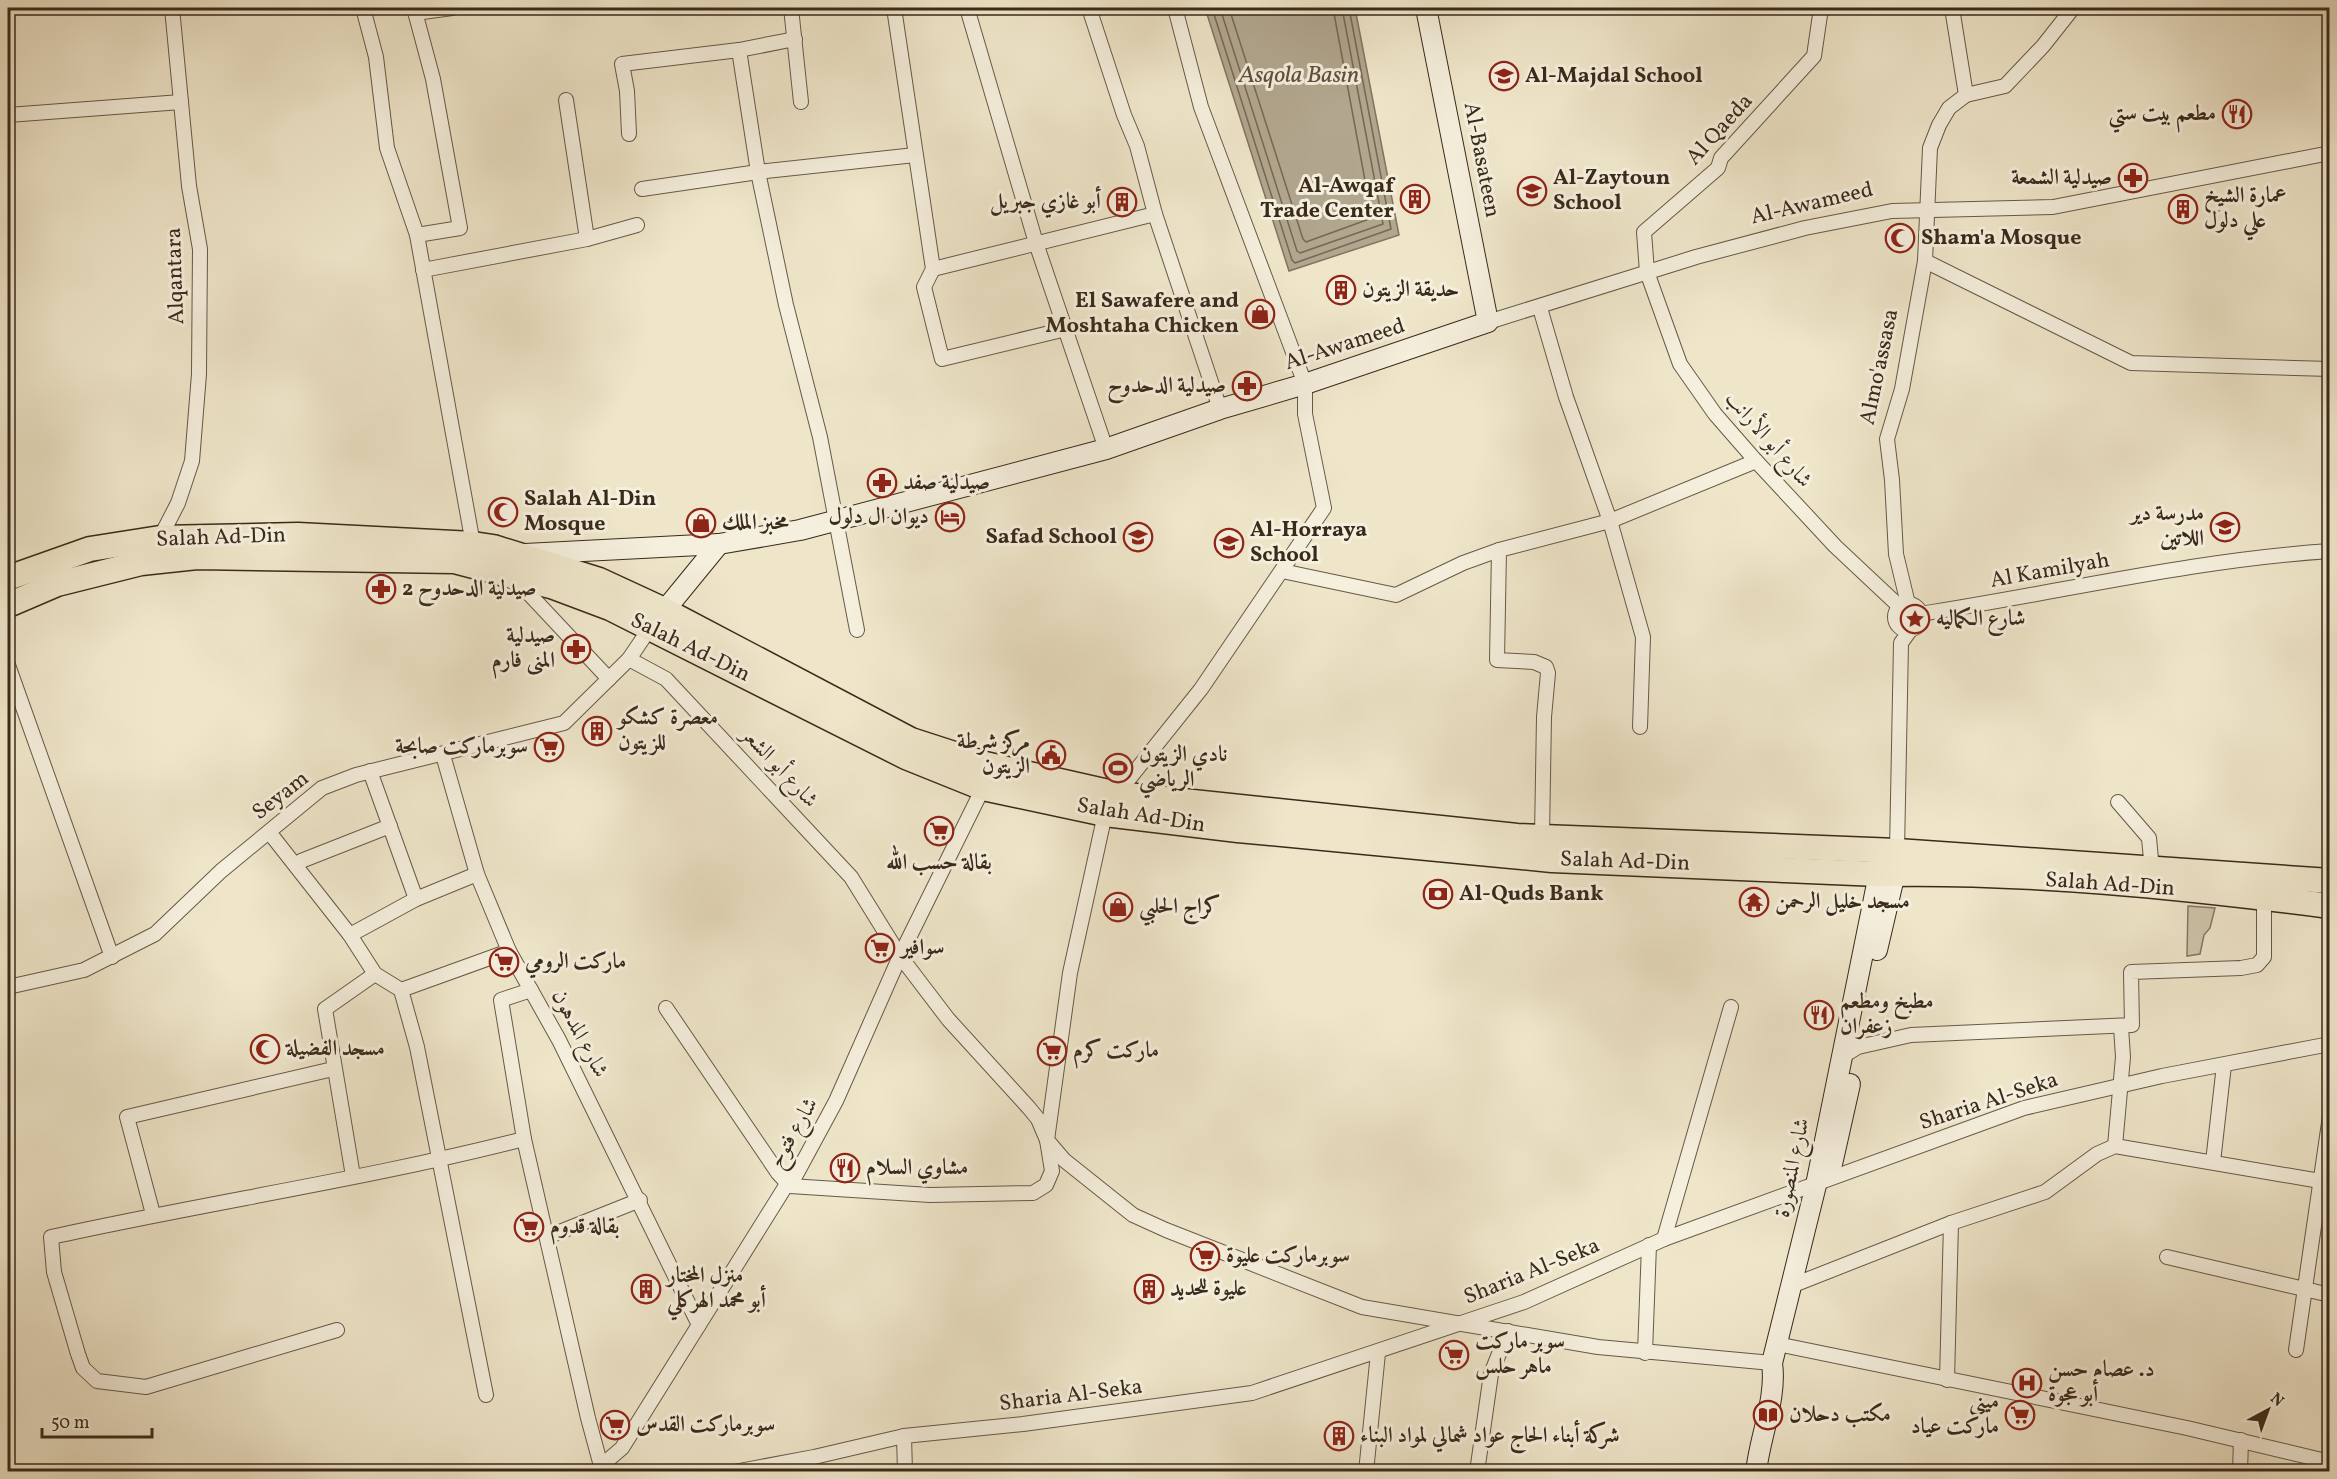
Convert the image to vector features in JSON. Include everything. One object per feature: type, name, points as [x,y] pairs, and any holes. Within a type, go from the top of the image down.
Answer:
[{"type":"highway","name":"Salah Ad-Din","points":[[10,576],[90,549],[160,538],[298,536],[473,544],[554,587],[610,608],[657,619],[911,740],[1111,804],[1238,830],[1552,860],[2152,870],[2330,881]]},
{"type":"highway","name":"Salah Ad-Din","points":[[8,605],[57,584],[141,563],[197,557],[514,564]]},
{"type":"highway","name":"Salah Ad-Din","points":[[657,619],[906,757],[983,788],[1111,804],[1379,823],[2108,883],[2264,897],[2330,906]]},
{"type":"main road","name":"Al-Basateen","points":[[1426,8],[1488,322]]},
{"type":"main road","name":"Al-Awameed","points":[[514,564],[719,544],[790,532],[1106,449],[1220,409],[1305,384],[1488,322]]},
{"type":"main road","points":[[657,619],[719,544]]},
{"type":"main road","points":[[1756,1472],[1760,1439],[1775,1384],[1779,1351],[1822,1183],[1890,866]]},
{"type":"street","name":"Alqantara","points":[[160,538],[178,503],[192,461],[198,374],[200,249],[189,186],[172,8]]},
{"type":"street","points":[[363,8],[376,57],[387,148],[417,235],[473,544]]},
{"type":"street","points":[[417,235],[460,228],[433,79],[415,10],[452,8]]},
{"type":"street","points":[[791,8],[801,102]]},
{"type":"street","points":[[894,8],[933,269],[924,287],[942,359],[1066,329]]},
{"type":"street","points":[[968,8],[1036,243],[1106,449]]},
{"type":"street","points":[[1089,8],[1124,115],[1137,146],[1155,214],[1220,409]]},
{"type":"street","points":[[666,1008],[778,1173],[790,1186],[930,1195],[1033,1193],[1046,1185],[1051,1176],[1047,1140],[1070,974],[1111,804],[1201,689],[1324,508],[1305,414],[1305,384],[1200,107],[1175,8]]},
{"type":"street","name":"Al Qaeda","points":[[1647,272],[1644,232],[1718,168],[1721,159],[1814,56],[1821,8]]},
{"type":"street","points":[[1952,8],[1966,95],[2005,86],[2043,46],[2073,8]]},
{"type":"street","points":[[628,134],[627,91],[622,64],[739,50],[795,39]]},
{"type":"street","points":[[739,50],[758,172],[786,305],[820,437],[857,630]]},
{"type":"street","name":"Almo'assasa","points":[[1904,605],[1896,554],[1887,439],[1902,389],[1925,261],[1930,148],[1939,124],[1949,108],[1966,95]]},
{"type":"street","points":[[566,100],[587,239]]},
{"type":"street","points":[[8,115],[181,102]]},
{"type":"street","name":"Al-Awameed","points":[[1488,322],[1540,308],[1647,272],[1805,228],[1892,211],[2053,207],[2330,153]]},
{"type":"street","points":[[642,189],[758,172],[915,155]]},
{"type":"street","points":[[933,269],[1155,214]]},
{"type":"street","points":[[423,270],[587,239],[637,225]]},
{"type":"street","points":[[1925,261],[2131,363],[2330,369]]},
{"type":"street","name":"شارع أبو الأرانب","points":[[1647,272],[1680,364],[1715,414],[1835,546],[1904,605]]},
{"type":"street","points":[[1540,308],[1566,397],[1610,521],[1643,637],[1640,727]]},
{"type":"street","points":[[1282,571],[1396,595],[1463,563],[1499,550],[1610,521],[1756,461]]},
{"type":"street","points":[[1499,550],[1497,660],[1534,662],[1546,667],[1548,673],[1544,717],[1542,836]]},
{"type":"street","name":"Al Kamilyah","points":[[1920,614],[2010,601],[2197,565],[2260,556],[2330,551]]},
{"type":"street","points":[[514,564],[609,679]]},
{"type":"street","points":[[1890,866],[1901,643],[1911,629],[1918,625],[1920,614],[1918,609],[1904,605],[1896,614],[1896,622],[1902,628],[1911,629]]},
{"type":"street","points":[[629,659],[657,619]]},
{"type":"street","name":"Seyam","points":[[8,987],[84,970],[155,934],[220,871],[322,788],[370,771],[443,755],[564,723],[629,659]]},
{"type":"street","name":"شارع أبو الشعر","points":[[629,659],[666,680],[784,803],[851,877],[900,956],[948,1019],[1038,1119],[1047,1140]]},
{"type":"street","points":[[8,665],[112,957]]},
{"type":"street","name":"شارع المدهون","points":[[443,755],[477,874],[509,951],[639,1200],[699,1325]]},
{"type":"street","points":[[370,771],[416,898]]},
{"type":"street","name":"شارع فتوح","points":[[601,1468],[622,1448],[788,1184],[790,1186],[836,1101],[900,956],[983,788]]},
{"type":"street","points":[[2118,802],[2149,838],[2152,870]]},
{"type":"street","points":[[301,861],[390,826]]},
{"type":"street","points":[[269,832],[350,936],[375,974],[401,990],[417,1047],[486,1395]]},
{"type":"street","points":[[350,936],[416,898],[477,874]]},
{"type":"street","points":[[1851,1052],[1922,1034],[2132,1025],[2131,972],[2241,968],[2257,965],[2264,957],[2264,897]]},
{"type":"street","points":[[401,990],[509,951]]},
{"type":"street","points":[[353,1176],[333,1069],[325,1009],[375,974]]},
{"type":"street","points":[[531,990],[501,1000],[524,1139],[601,1468]]},
{"type":"street","points":[[1664,1239],[1731,1008]]},
{"type":"street","points":[[2115,1146],[2123,1057],[2121,1027]]},
{"type":"street","name":"Sharia Al-Seka","points":[[734,1472],[814,1457],[904,1436],[1023,1424],[1252,1393],[1378,1353],[1524,1302],[1664,1239],[2024,1108],[2120,1086],[2330,1044]]},
{"type":"street","points":[[2213,1162],[2224,1065]]},
{"type":"street","points":[[153,1214],[127,1117],[333,1069]]},
{"type":"street","points":[[2296,1350],[2330,1116]]},
{"type":"street","points":[[337,1330],[146,1387],[97,1381],[83,1368],[78,1354],[54,1272],[51,1237],[153,1214],[440,1160],[524,1139]]},
{"type":"street","points":[[1047,1140],[1064,1160],[1133,1215],[1362,1307],[1645,1353],[1779,1351],[1947,1380],[2241,1440],[2330,1462]]},
{"type":"street","points":[[1798,1283],[1951,1223],[2045,1192],[2097,1154],[2115,1146],[2320,1181]]},
{"type":"street","points":[[547,1237],[639,1200]]},
{"type":"street","points":[[1947,1380],[1951,1223]]},
{"type":"street","points":[[1645,1353],[1649,1245]]},
{"type":"street","points":[[2167,1257],[2330,1295]]},
{"type":"street","points":[[1477,1472],[1491,1374],[1508,1331]]},
{"type":"street","points":[[1366,1472],[1378,1353]]},
{"type":"street","points":[[904,1436],[905,1472]]},
{"type":"street","points":[[2240,1472],[2241,1440]]},
{"type":"shaded area","points":[[2188,906],[2215,908],[2210,928],[2204,935],[2200,954],[2187,956]]},
{"type":"water","name":"Asqola Basin","points":[[1205,8],[1355,8],[1399,235],[1289,271]]},
{"type":"place","name":"Al-Majdal School","points":[[1504,76]]},
{"type":"place","name":"مطعم بيت ستي","points":[[2237,114]]},
{"type":"place","name":"صيدلية الشمعة","points":[[2133,178]]},
{"type":"place","name":"Al-Zaytoun School","points":[[1532,191]]},
{"type":"place","name":"Al-Awqaf Trade Center","points":[[1415,199]]},
{"type":"place","name":"أبو غازي جبريل","points":[[1122,202]]},
{"type":"place","name":"عمارة الشيخ علي دلول","points":[[2183,209]]},
{"type":"place","name":"Sham'a Mosque","points":[[1900,238]]},
{"type":"place","name":"حديقة الزيتون","points":[[1341,290]]},
{"type":"place","name":"El Sawafere and Moshtaha Chicken","points":[[1260,314]]},
{"type":"place","name":"صيدلية الدحدوح","points":[[1247,386]]},
{"type":"place","name":"صيدلية صفد","points":[[882,483]]},
{"type":"place","name":"Salah Al-Din Mosque","points":[[503,512]]},
{"type":"place","name":"ديوان ال دلول","points":[[950,517]]},
{"type":"place","name":"مخبز الملك","points":[[701,523]]},
{"type":"place","name":"مدرسة دير اللاتين","points":[[2225,527]]},
{"type":"place","name":"Safad School","points":[[1138,537]]},
{"type":"place","name":"Al-Horraya School","points":[[1229,543]]},
{"type":"place","name":"صيدلية الدحدوح 2","points":[[381,589]]},
{"type":"place","name":"شارع الكماليه","points":[[1915,619]]},
{"type":"place","name":"صيدلية المنى فارم","points":[[576,649]]},
{"type":"place","name":"معصرة كشكو للزيتون","points":[[597,731]]},
{"type":"place","name":"سوبرماركت صابحة","points":[[549,747]]},
{"type":"place","name":"مركز شرطة الزيتون","points":[[1051,755]]},
{"type":"place","name":"نادي الزيتون الرياضي","points":[[1118,768]]},
{"type":"place","name":"بقالة حسب الله","points":[[939,831]]},
{"type":"place","name":"Al-Quds Bank","points":[[1438,894]]},
{"type":"place","name":"مسجد خليل الرحمن","points":[[1754,902]]},
{"type":"place","name":"كراج الحلبي","points":[[1118,907]]},
{"type":"place","name":"سوافير","points":[[880,948]]},
{"type":"place","name":"ماركت الرومي","points":[[504,962]]},
{"type":"place","name":"مطبخ ومطعم زعفران","points":[[1819,1015]]},
{"type":"place","name":"مسجد الفضيلة","points":[[265,1049]]},
{"type":"place","name":"ماركت كرم","points":[[1052,1051]]},
{"type":"place","name":"مشاوي السلام","points":[[845,1168]]},
{"type":"place","name":"بقالة قدوم","points":[[529,1227]]},
{"type":"place","name":"سوبرماركت عليوة","points":[[1205,1256]]},
{"type":"place","name":"منزل المختار أبو محمد الهركلي","points":[[646,1289]]},
{"type":"place","name":"عليوة للحديد","points":[[1149,1289]]},
{"type":"place","name":"سوبر ماركت ماهر حلس","points":[[1454,1355]]},
{"type":"place","name":"د. عصام حسن أبو عجوة","points":[[2027,1383]]},
{"type":"place","name":"مكتب دحلان","points":[[1768,1415]]},
{"type":"place","name":"ميني ماركت عياد","points":[[2020,1415]]},
{"type":"place","name":"سوبرماركت القدس","points":[[615,1425]]},
{"type":"place","name":"شركة أبناء الحاج عواد شمالي لمواد البناء","points":[[1339,1436]]}]
